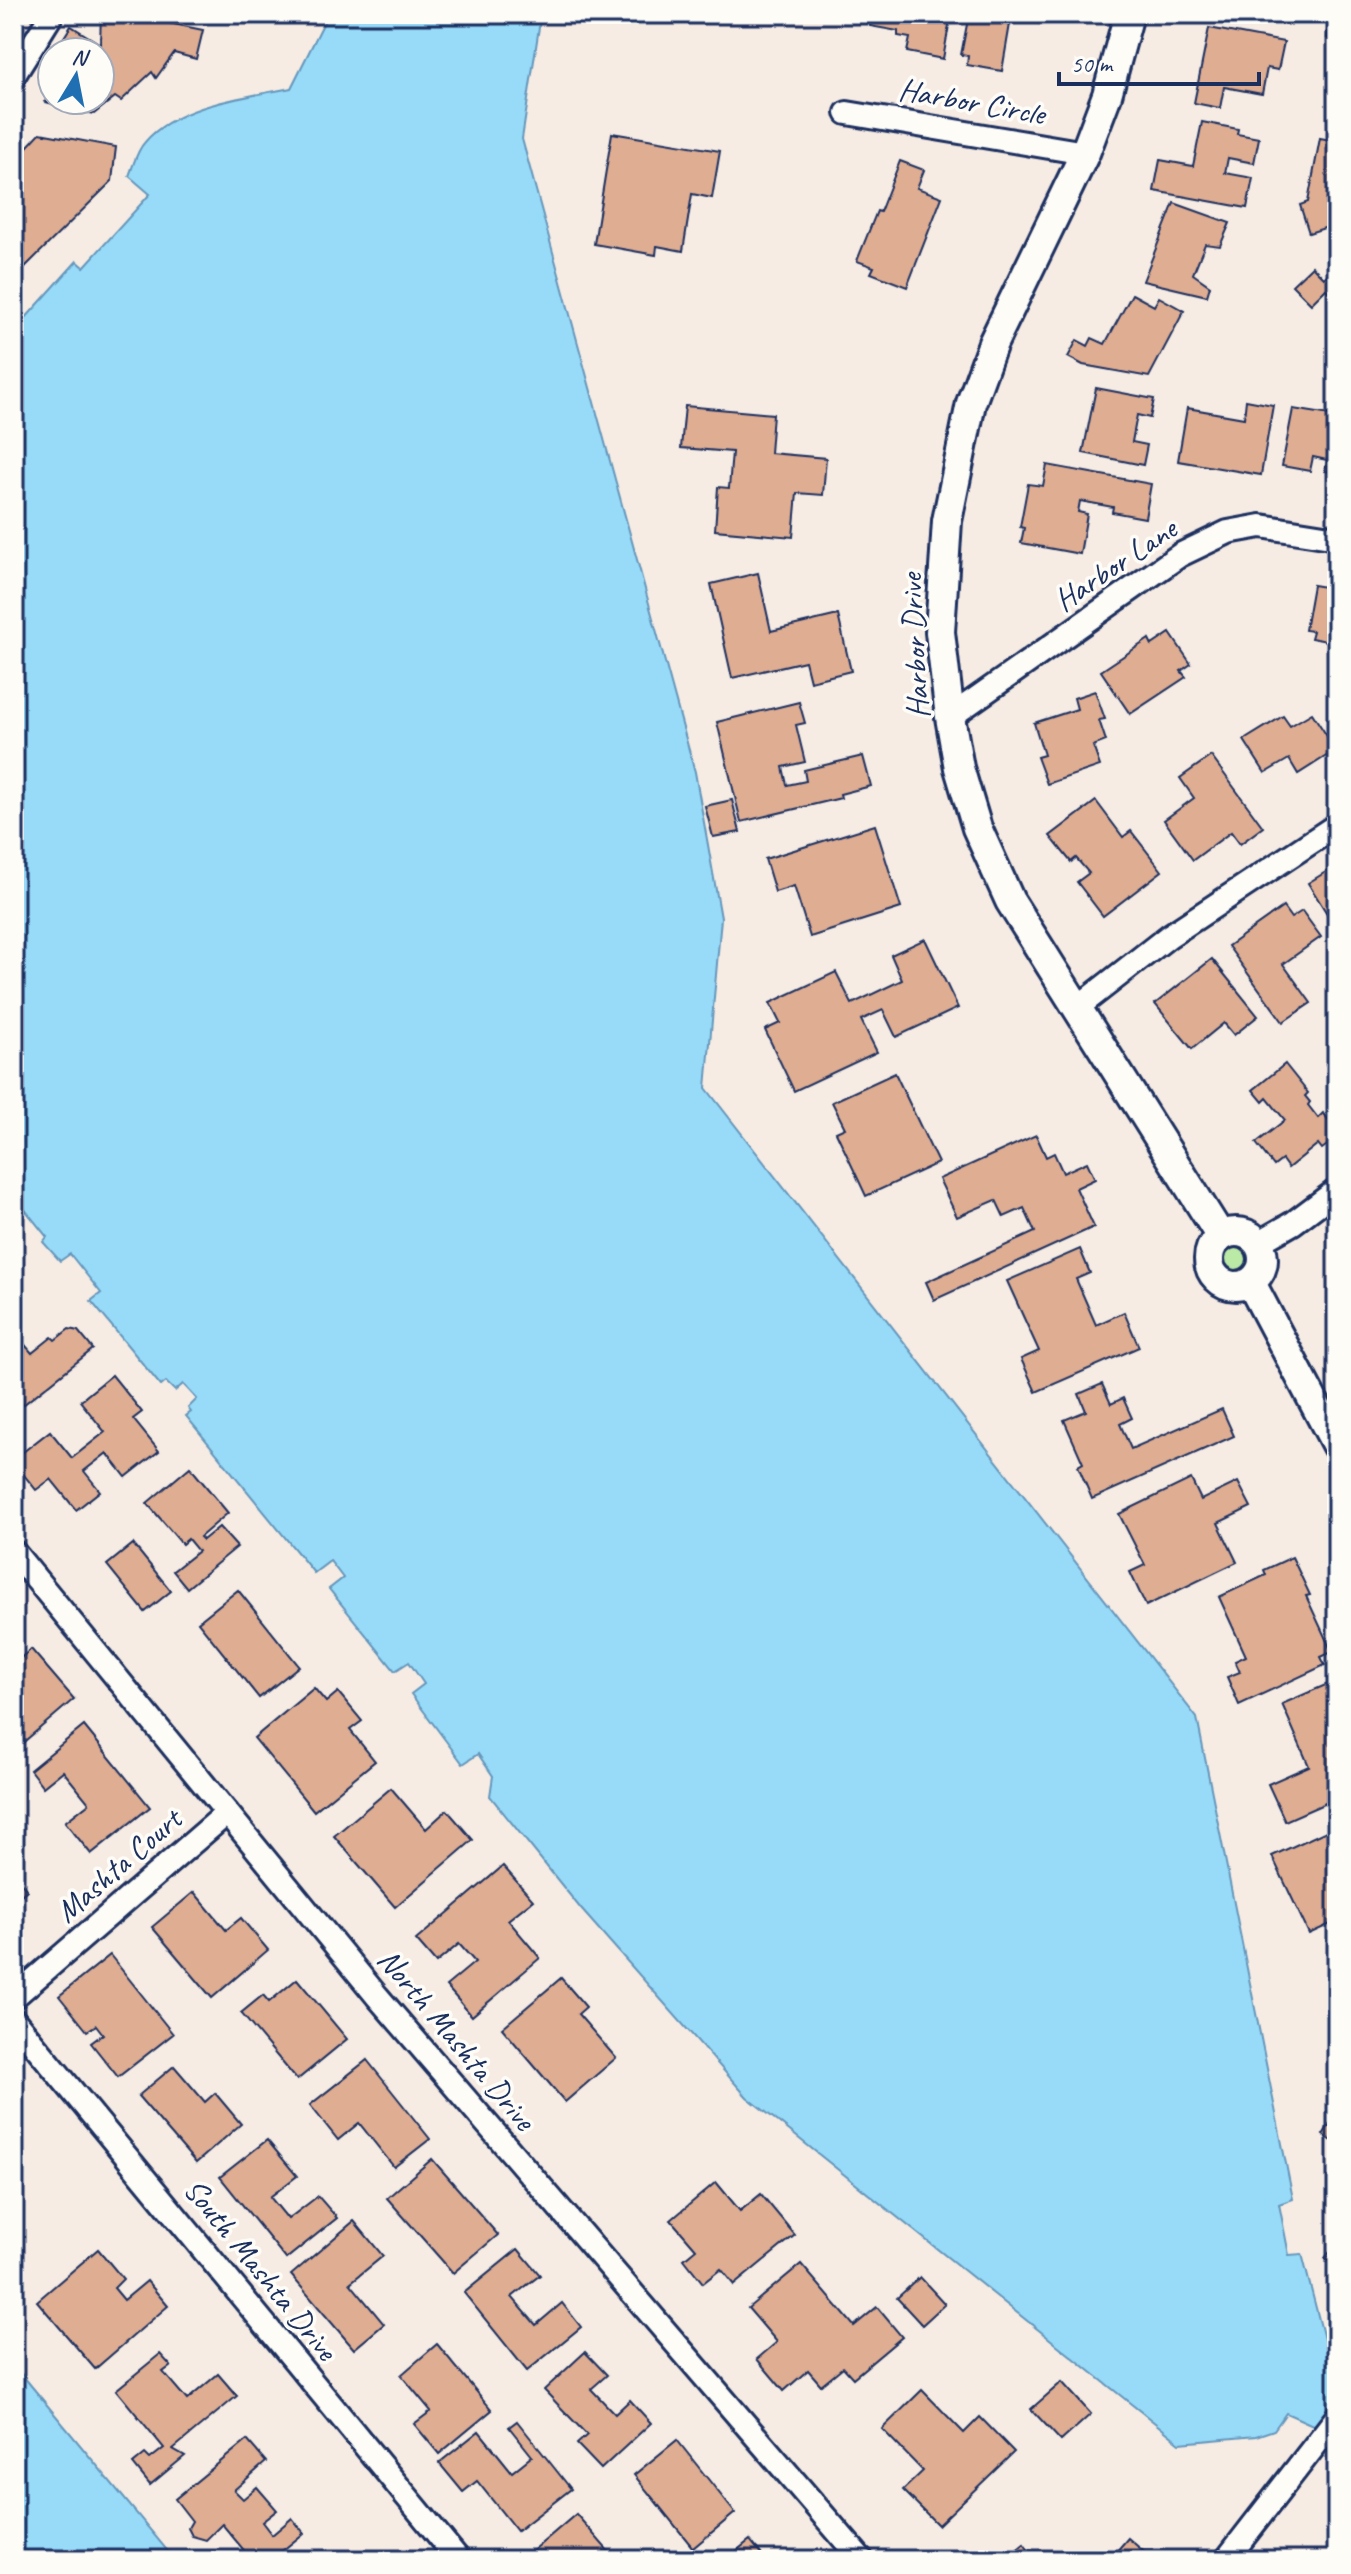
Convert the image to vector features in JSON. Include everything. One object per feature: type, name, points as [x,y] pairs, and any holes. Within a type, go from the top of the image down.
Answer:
[{"type":"street","points":[[14,75],[52,14]]},
{"type":"street","name":"Harbor Drive","points":[[1129,14],[1107,95],[1085,153],[993,343],[971,403],[947,521],[940,632],[959,768],[977,828],[1010,901],[1221,1237]]},
{"type":"street","name":"Harbor Circle","points":[[847,113],[1085,153]]},
{"type":"street","name":"Harbor Lane","points":[[950,717],[1180,555],[1228,532],[1261,526],[1337,538]]},
{"type":"street","points":[[1078,1007],[1169,936],[1337,825]]},
{"type":"street","points":[[1258,1243],[1293,1223],[1337,1190]]},
{"type":"street","points":[[1237,1232],[1247,1234],[1258,1243],[1264,1260],[1262,1271],[1251,1283],[1232,1287],[1214,1275],[1209,1266],[1209,1256],[1221,1237],[1237,1232]]},
{"type":"street","points":[[1251,1283],[1337,1446]]},
{"type":"street","name":"North Mashta Drive","points":[[14,1552],[377,1996],[862,2560]]},
{"type":"street","name":"Mashta Court","points":[[14,1997],[227,1813]]},
{"type":"street","name":"South Mashta Drive","points":[[14,2020],[459,2560]]},
{"type":"street","points":[[1226,2560],[1337,2417]]},
{"type":"green space","points":[[1236,1245],[1247,1249],[1251,1260],[1247,1271],[1236,1275],[1225,1271],[1221,1260],[1225,1249]]},
{"type":"water","points":[[328,14],[342,14],[348,18],[349,14],[541,14],[522,139],[695,772],[721,918],[706,1088],[1197,1718],[1293,2199],[1279,2204],[1289,2255],[1302,2254],[1324,2339],[1337,2348],[1337,2451],[1322,2429],[1286,2413],[1274,2430],[1256,2436],[1180,2443],[747,2097],[581,1909],[490,1796],[493,1776],[478,1754],[463,1764],[411,1694],[424,1684],[409,1662],[395,1671],[329,1589],[343,1578],[330,1561],[314,1573],[186,1416],[191,1412],[188,1408],[197,1399],[183,1384],[175,1391],[166,1382],[161,1386],[91,1301],[101,1293],[70,1254],[60,1261],[43,1242],[47,1237],[14,1196],[14,331],[77,261],[84,267],[150,194],[129,176],[145,142],[158,129],[193,111],[233,99],[291,88]]},
{"type":"water","points":[[14,2365],[175,2560],[14,2560]]},
{"type":"building","points":[[101,14],[143,14],[159,21],[203,30],[196,59],[174,53],[156,78],[152,72],[121,101],[116,98],[116,36],[100,36]]},
{"type":"building","points":[[186,14],[205,14],[200,22]]},
{"type":"building","points":[[872,14],[951,14],[943,59],[907,52],[910,38],[898,36],[898,31],[870,26]]},
{"type":"building","points":[[969,14],[1045,14],[1043,24],[1011,18],[1002,71],[967,65],[968,56],[961,55]]},
{"type":"building","points":[[1219,14],[1274,14],[1272,24]]},
{"type":"building","points":[[1329,14],[1337,14],[1337,39],[1327,38]]},
{"type":"building","points":[[71,26],[87,36],[65,36]]},
{"type":"building","points":[[1209,28],[1284,42],[1278,70],[1267,68],[1262,94],[1224,87],[1220,108],[1194,103]]},
{"type":"building","points":[[1202,122],[1238,129],[1237,134],[1259,138],[1254,163],[1228,158],[1225,173],[1253,178],[1247,208],[1154,191],[1160,160],[1193,166]]},
{"type":"building","points":[[40,133],[116,147],[112,181],[19,273],[14,268],[14,161]]},
{"type":"building","points":[[612,133],[720,151],[712,198],[692,194],[683,251],[657,246],[656,255],[594,244]]},
{"type":"building","points":[[1320,138],[1337,141],[1337,224],[1309,233],[1300,205],[1308,202]]},
{"type":"building","points":[[900,161],[924,170],[917,188],[942,197],[907,287],[871,273],[874,267],[857,261]]},
{"type":"building","points":[[1174,203],[1230,223],[1220,246],[1205,244],[1193,274],[1210,286],[1207,296],[1143,281]]},
{"type":"building","points":[[1337,265],[1337,300],[1326,289],[1311,304],[1292,285],[1312,266],[1324,278]]},
{"type":"building","points":[[1132,294],[1154,306],[1159,297],[1184,311],[1149,377],[1083,365],[1068,357],[1077,340],[1088,346],[1092,338],[1105,344]]},
{"type":"building","points":[[1096,388],[1154,399],[1150,418],[1137,415],[1132,442],[1147,445],[1143,465],[1083,453]]},
{"type":"building","points":[[1246,400],[1273,405],[1261,475],[1178,461],[1187,408],[1244,418]]},
{"type":"building","points":[[685,406],[773,414],[770,453],[826,458],[823,495],[797,493],[793,537],[715,530],[718,487],[729,488],[732,452],[681,448]]},
{"type":"building","points":[[1293,409],[1337,416],[1337,473],[1325,471],[1327,460],[1313,457],[1310,471],[1282,466]]},
{"type":"building","points":[[1047,465],[1151,484],[1145,518],[1112,512],[1113,507],[1080,501],[1078,512],[1087,514],[1080,554],[1021,543],[1024,528],[1020,527],[1028,484],[1043,486]]},
{"type":"building","points":[[758,573],[771,631],[838,615],[851,671],[810,681],[805,661],[732,678],[711,584]]},
{"type":"building","points":[[1313,585],[1337,589],[1337,643],[1311,638],[1313,631],[1305,630]]},
{"type":"building","points":[[1170,633],[1191,664],[1181,671],[1186,677],[1130,714],[1101,671],[1149,639],[1152,645]]},
{"type":"building","points":[[1095,691],[1105,719],[1099,720],[1106,741],[1093,746],[1100,766],[1047,784],[1037,757],[1044,755],[1034,723],[1077,709],[1074,698]]},
{"type":"building","points":[[799,702],[805,723],[796,725],[805,762],[783,767],[787,785],[806,781],[804,770],[863,756],[871,786],[840,794],[841,798],[741,822],[717,722]]},
{"type":"building","points":[[1312,713],[1336,750],[1298,774],[1289,759],[1265,773],[1244,740],[1283,716],[1290,726]]},
{"type":"building","points":[[1211,756],[1263,827],[1240,844],[1231,832],[1193,860],[1164,820],[1194,798],[1180,778]]},
{"type":"building","points":[[732,800],[740,832],[713,837],[705,806]]},
{"type":"building","points":[[1096,801],[1123,837],[1131,831],[1162,871],[1103,916],[1077,882],[1089,873],[1076,858],[1071,862],[1050,836]]},
{"type":"building","points":[[875,825],[901,908],[810,937],[794,886],[775,892],[765,859]]},
{"type":"building","points":[[1337,865],[1337,928],[1336,928],[1308,883]]},
{"type":"building","points":[[1283,907],[1291,918],[1302,911],[1321,937],[1283,964],[1311,1003],[1283,1022],[1228,946]]},
{"type":"building","points":[[925,939],[958,1008],[896,1037],[883,1010],[861,1020],[877,1052],[794,1091],[765,1030],[780,1023],[770,1003],[836,972],[852,1004],[902,980],[891,955]]},
{"type":"building","points":[[1212,959],[1258,1016],[1234,1035],[1224,1023],[1192,1049],[1155,1004]]},
{"type":"building","points":[[1337,1054],[1337,1077],[1326,1064]]},
{"type":"building","points":[[1285,1064],[1308,1093],[1305,1096],[1310,1102],[1308,1105],[1318,1118],[1323,1113],[1337,1131],[1337,1138],[1322,1149],[1318,1144],[1288,1168],[1282,1160],[1274,1166],[1256,1143],[1285,1120],[1267,1098],[1263,1102],[1253,1090]]},
{"type":"building","points":[[895,1073],[938,1163],[866,1196],[836,1132],[845,1128],[832,1102]]},
{"type":"building","points":[[1036,1135],[1046,1157],[1054,1153],[1063,1173],[1087,1162],[1095,1179],[1076,1188],[1094,1227],[934,1300],[926,1282],[1035,1232],[1024,1208],[1004,1217],[996,1200],[957,1217],[939,1179]]},
{"type":"building","points":[[1080,1249],[1090,1273],[1076,1279],[1096,1325],[1124,1312],[1139,1347],[1036,1392],[1021,1359],[1039,1351],[1007,1281]]},
{"type":"building","points":[[69,1329],[78,1331],[93,1349],[23,1405],[14,1393],[14,1332],[32,1353],[52,1337],[55,1340]]},
{"type":"building","points":[[112,1375],[142,1412],[133,1419],[159,1451],[126,1477],[107,1453],[84,1471],[100,1491],[76,1510],[51,1479],[36,1490],[14,1459],[50,1431],[72,1458],[105,1432],[80,1401]]},
{"type":"building","points":[[1102,1384],[1111,1404],[1123,1398],[1132,1418],[1120,1424],[1131,1449],[1222,1409],[1234,1436],[1092,1499],[1078,1466],[1083,1463],[1064,1420],[1086,1411],[1079,1394]]},
{"type":"building","points":[[190,1467],[228,1513],[200,1537],[203,1540],[219,1527],[237,1547],[187,1588],[173,1571],[198,1551],[188,1539],[182,1544],[147,1503]]},
{"type":"building","points":[[1191,1479],[1201,1500],[1238,1482],[1251,1507],[1218,1523],[1237,1562],[1146,1606],[1130,1572],[1145,1565],[1119,1514]]},
{"type":"building","points":[[133,1544],[171,1591],[145,1612],[107,1565]]},
{"type":"building","points":[[1292,1557],[1332,1652],[1321,1657],[1325,1665],[1239,1705],[1227,1677],[1240,1672],[1235,1661],[1246,1656],[1219,1597],[1266,1575],[1264,1570]]},
{"type":"building","points":[[238,1590],[299,1666],[259,1698],[198,1622]]},
{"type":"building","points":[[31,1649],[74,1699],[19,1746],[14,1740],[14,1664]]},
{"type":"building","points":[[1337,1680],[1337,1798],[1285,1821],[1268,1784],[1309,1766],[1282,1704]]},
{"type":"building","points":[[314,1688],[326,1702],[338,1692],[362,1721],[350,1730],[375,1761],[314,1811],[254,1738]]},
{"type":"building","points":[[84,1726],[150,1807],[91,1854],[65,1822],[89,1803],[63,1771],[43,1787],[30,1770]]},
{"type":"building","points":[[391,1788],[426,1829],[447,1810],[473,1840],[395,1907],[334,1836]]},
{"type":"building","points":[[1337,1826],[1337,1921],[1309,1934],[1272,1856]]},
{"type":"building","points":[[503,1866],[533,1900],[508,1920],[540,1958],[472,2016],[446,1986],[475,1962],[459,1944],[436,1963],[416,1940]]},
{"type":"building","points":[[14,1874],[27,1890],[14,1901]]},
{"type":"building","points":[[194,1892],[226,1930],[241,1918],[268,1950],[212,1998],[152,1927]]},
{"type":"building","points":[[110,1955],[173,2034],[118,2077],[91,2043],[103,2034],[96,2025],[87,2031],[59,1996]]},
{"type":"building","points":[[561,1978],[586,2007],[578,2014],[616,2058],[565,2102],[502,2028]]},
{"type":"building","points":[[297,1979],[347,2039],[297,2080],[241,2013],[263,1995],[269,2002]]},
{"type":"building","points":[[367,2060],[430,2139],[394,2167],[359,2123],[338,2140],[310,2105]]},
{"type":"building","points":[[174,2066],[205,2102],[215,2093],[241,2124],[196,2163],[138,2096]]},
{"type":"building","points":[[1337,2113],[1337,2144],[1323,2135]]},
{"type":"building","points":[[267,2140],[297,2176],[270,2197],[288,2219],[318,2196],[337,2218],[286,2259],[220,2177]]},
{"type":"building","points":[[432,2159],[498,2235],[453,2273],[387,2198]]},
{"type":"building","points":[[716,2182],[740,2211],[761,2194],[795,2235],[734,2285],[721,2269],[703,2283],[684,2259],[696,2249],[671,2220]]},
{"type":"building","points":[[354,2221],[383,2256],[350,2283],[384,2324],[354,2349],[291,2275]]},
{"type":"building","points":[[1337,2243],[1337,2268],[1325,2258]]},
{"type":"building","points":[[98,2249],[123,2279],[114,2288],[124,2300],[147,2281],[168,2306],[95,2369],[37,2301]]},
{"type":"building","points":[[518,2249],[540,2275],[512,2297],[536,2325],[562,2303],[581,2327],[527,2371],[464,2293]]},
{"type":"building","points":[[801,2264],[854,2326],[877,2307],[902,2337],[853,2378],[843,2367],[821,2385],[808,2370],[784,2391],[757,2359],[777,2342],[748,2308]]},
{"type":"building","points":[[920,2277],[945,2304],[922,2325],[897,2298]]},
{"type":"building","points":[[437,2344],[492,2410],[439,2454],[414,2424],[431,2411],[401,2375]]},
{"type":"building","points":[[585,2352],[607,2375],[591,2389],[615,2414],[630,2400],[651,2423],[601,2469],[577,2444],[587,2435],[544,2390]]},
{"type":"building","points":[[160,2354],[171,2366],[163,2372],[187,2400],[218,2374],[237,2396],[173,2449],[185,2456],[150,2485],[133,2464],[145,2454],[150,2459],[164,2448],[116,2390]]},
{"type":"building","points":[[1062,2382],[1091,2414],[1061,2441],[1031,2409]]},
{"type":"building","points":[[922,2390],[964,2433],[980,2417],[1014,2452],[938,2525],[903,2490],[923,2471],[882,2429]]},
{"type":"building","points":[[517,2421],[571,2489],[517,2531],[477,2481],[463,2492],[439,2463],[479,2431],[512,2472],[532,2456],[509,2427]]},
{"type":"building","points":[[247,2440],[266,2462],[234,2490],[243,2499],[257,2487],[277,2510],[262,2522],[272,2535],[292,2518],[304,2533],[271,2560],[252,2560],[222,2524],[206,2540],[192,2536],[188,2528],[192,2521],[175,2499]]},
{"type":"building","points":[[677,2440],[735,2513],[693,2548],[634,2475]]},
{"type":"building","points":[[576,2514],[616,2560],[522,2560]]},
{"type":"building","points":[[1128,2538],[1150,2557],[1148,2560],[1109,2560]]},
{"type":"building","points":[[750,2540],[766,2560],[725,2560]]},
{"type":"building","points":[[1024,2544],[1036,2560],[1004,2560]]}]
